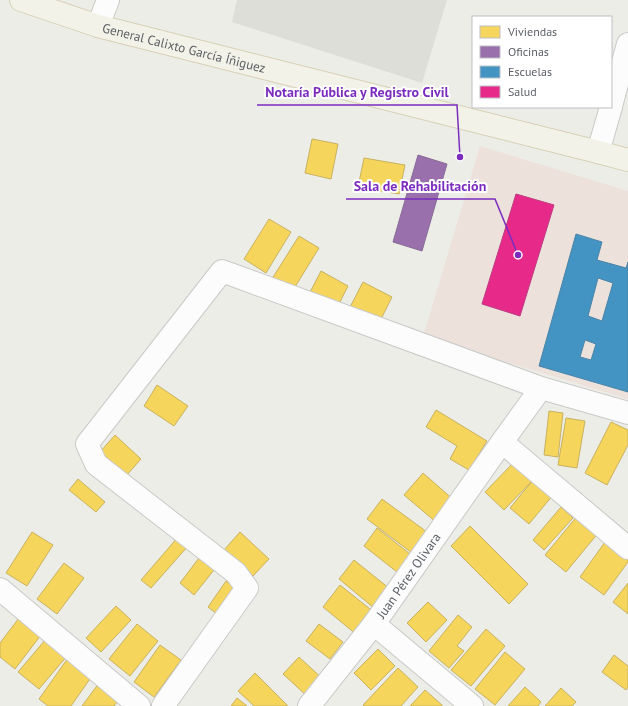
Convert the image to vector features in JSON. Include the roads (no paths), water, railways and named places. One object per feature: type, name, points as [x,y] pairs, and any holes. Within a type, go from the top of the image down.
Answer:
[{"type":"main road","name":"General Calixto García Íñiguez","points":[[21,0],[98,26],[628,160]]},
{"type":"street","points":[[98,26],[108,0]]},
{"type":"street","points":[[612,103],[628,44]]},
{"type":"street","points":[[598,152],[611,108]]},
{"type":"street","points":[[163,706],[247,588],[236,573],[96,464],[87,444],[222,271],[541,388],[628,413]]},
{"type":"street","name":"Juan Pérez Olivara","points":[[309,706],[374,624],[541,388]]},
{"type":"street","points":[[502,442],[628,548]]},
{"type":"street","points":[[0,589],[139,706]]},
{"type":"street","points":[[374,624],[472,706]]},
{"type":"place","name":"Notaría Pública y Registro Civil","points":[[460,157]]},
{"type":"place","name":"Sala de Rehabilitación","points":[[518,255]]}]
